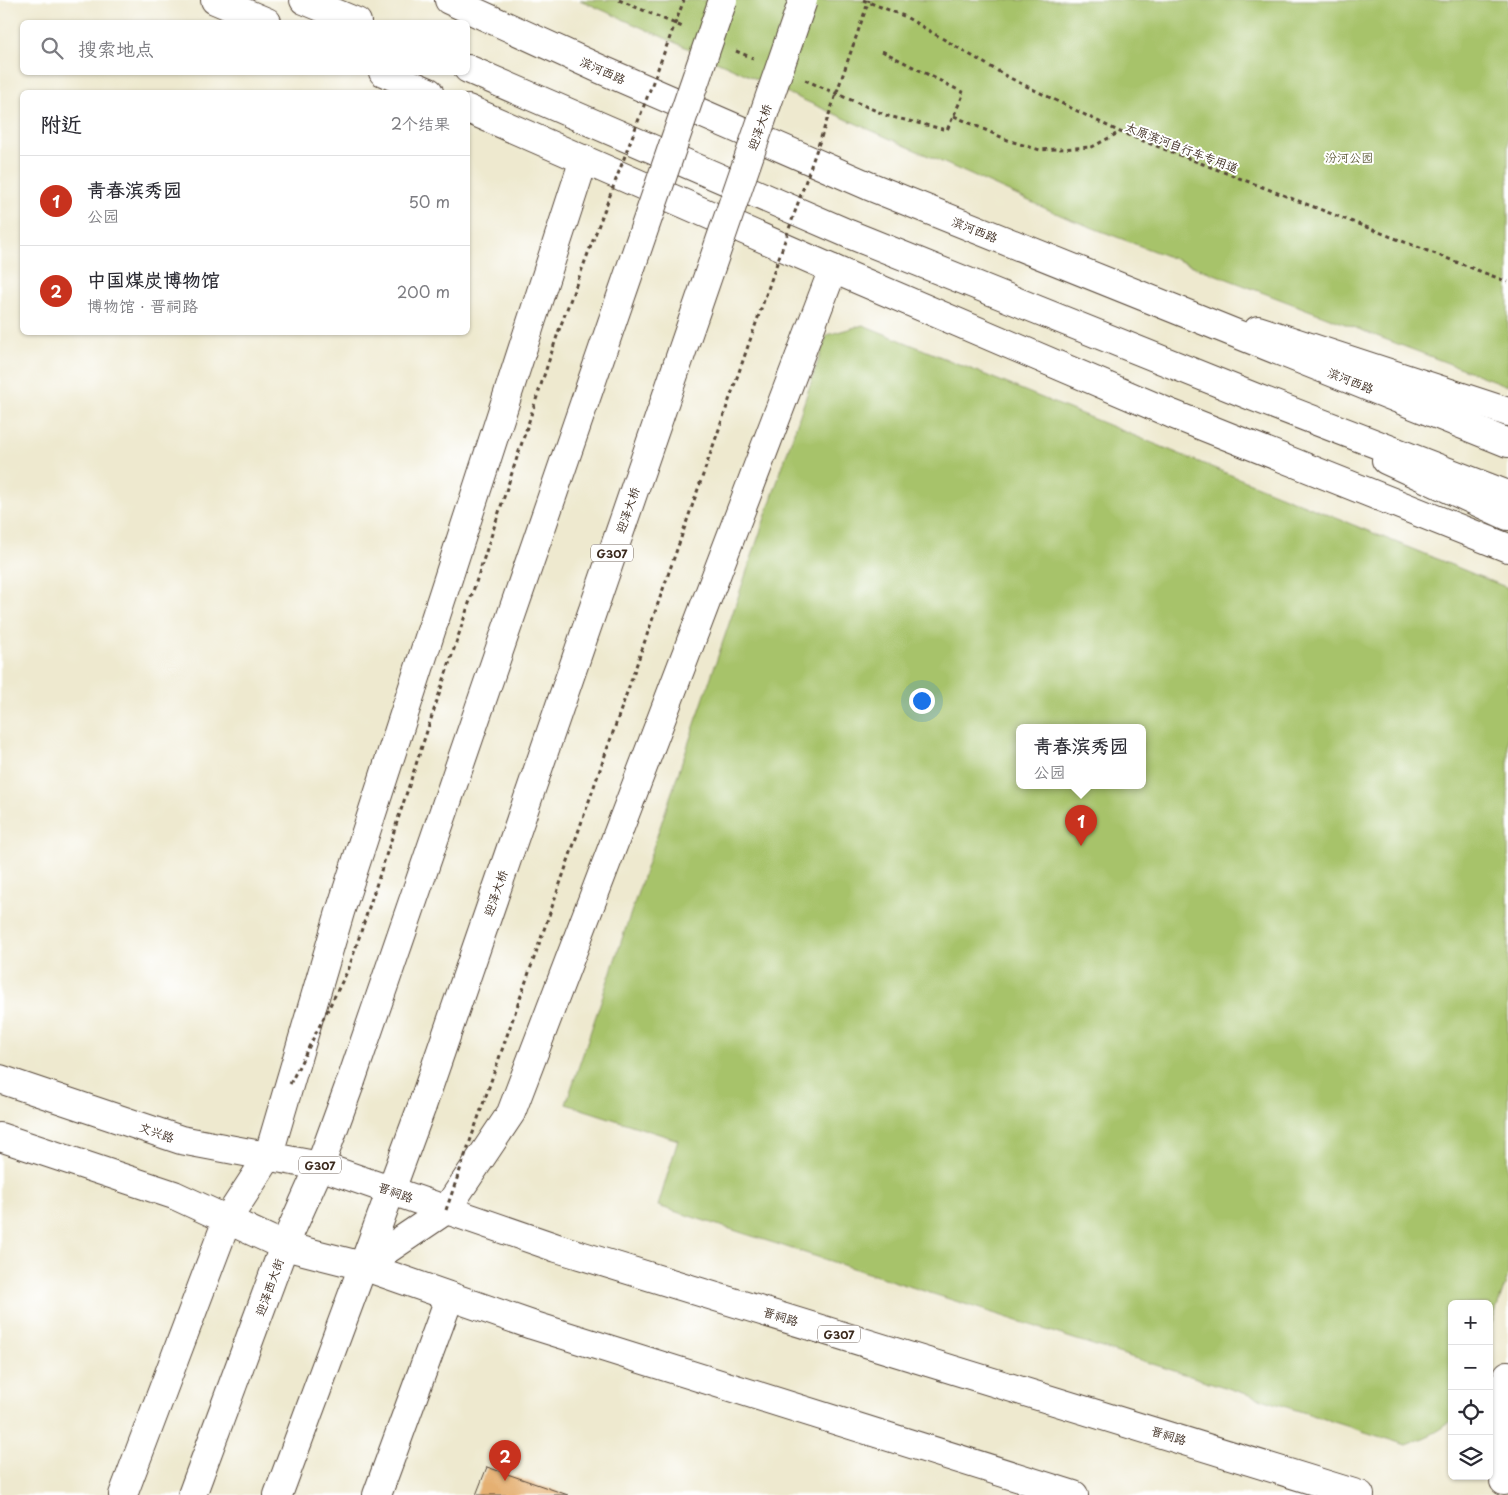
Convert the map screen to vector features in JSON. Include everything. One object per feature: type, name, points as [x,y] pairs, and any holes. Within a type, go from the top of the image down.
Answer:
[{"type":"main road","points":[[215,0],[262,20]]},
{"type":"main road","points":[[304,0],[352,20]]},
{"type":"main road","name":"滨河西路","points":[[449,0],[600,69],[869,186],[1508,443]]},
{"type":"main road","name":"迎泽西大街","points":[[192,1495],[284,1246],[320,1166],[351,1081],[723,0]]},
{"type":"main road","name":"迎泽大桥","points":[[391,1191],[422,1106],[803,0]]},
{"type":"main road","points":[[470,70],[849,234],[1254,397],[1508,495]]},
{"type":"main road","points":[[390,75],[425,90]]},
{"type":"main road","points":[[470,110],[833,269],[1172,414],[1508,548]]},
{"type":"main road","points":[[123,1495],[227,1220],[268,1157],[340,912],[584,159]]},
{"type":"main road","points":[[278,1495],[363,1266],[446,1210],[511,1114],[833,269]]},
{"type":"main road","points":[[1086,274],[1508,412]]},
{"type":"main road","points":[[1254,397],[1508,516]]},
{"type":"main road","name":"文兴路","points":[[0,1079],[181,1140],[320,1166]]},
{"type":"main road","points":[[0,1137],[174,1195],[284,1246],[363,1266],[532,1325],[1074,1495]]},
{"type":"main road","name":"晋祠路","points":[[320,1166],[557,1248],[1360,1495]]},
{"type":"main road","name":"G307","points":[[363,1266],[391,1191]]},
{"type":"main road","points":[[377,1495],[450,1296]]},
{"type":"main road","points":[[1504,1482],[1504,1386],[1508,1375]]},
{"type":"path","points":[[290,1084],[350,968],[559,330],[684,0]]},
{"type":"path","name":"太原滨河自行车专用道","points":[[863,0],[904,16],[1008,77],[1120,132],[1508,282]]},
{"type":"path","points":[[446,1210],[869,0]]},
{"type":"path","points":[[882,50],[964,93],[947,130],[888,116]]},
{"type":"path","points":[[954,116],[1010,141],[1040,150],[1092,147],[1120,132]]},
{"type":"green space","name":"汾河公园","points":[[580,0],[1508,0],[1508,386],[1067,218]]},
{"type":"green space","points":[[863,325],[1508,588],[1508,1276],[1493,1319],[1493,1300],[1448,1300],[1447,1425],[1406,1445],[658,1206],[678,1140],[566,1104],[827,335]]},
{"type":"building","points":[[487,1467],[568,1495],[476,1495]]},
{"type":"place","name":"青春滨秀园","points":[[1081,846]]},
{"type":"place","name":"中国煤炭博物馆","points":[[505,1481]]}]
